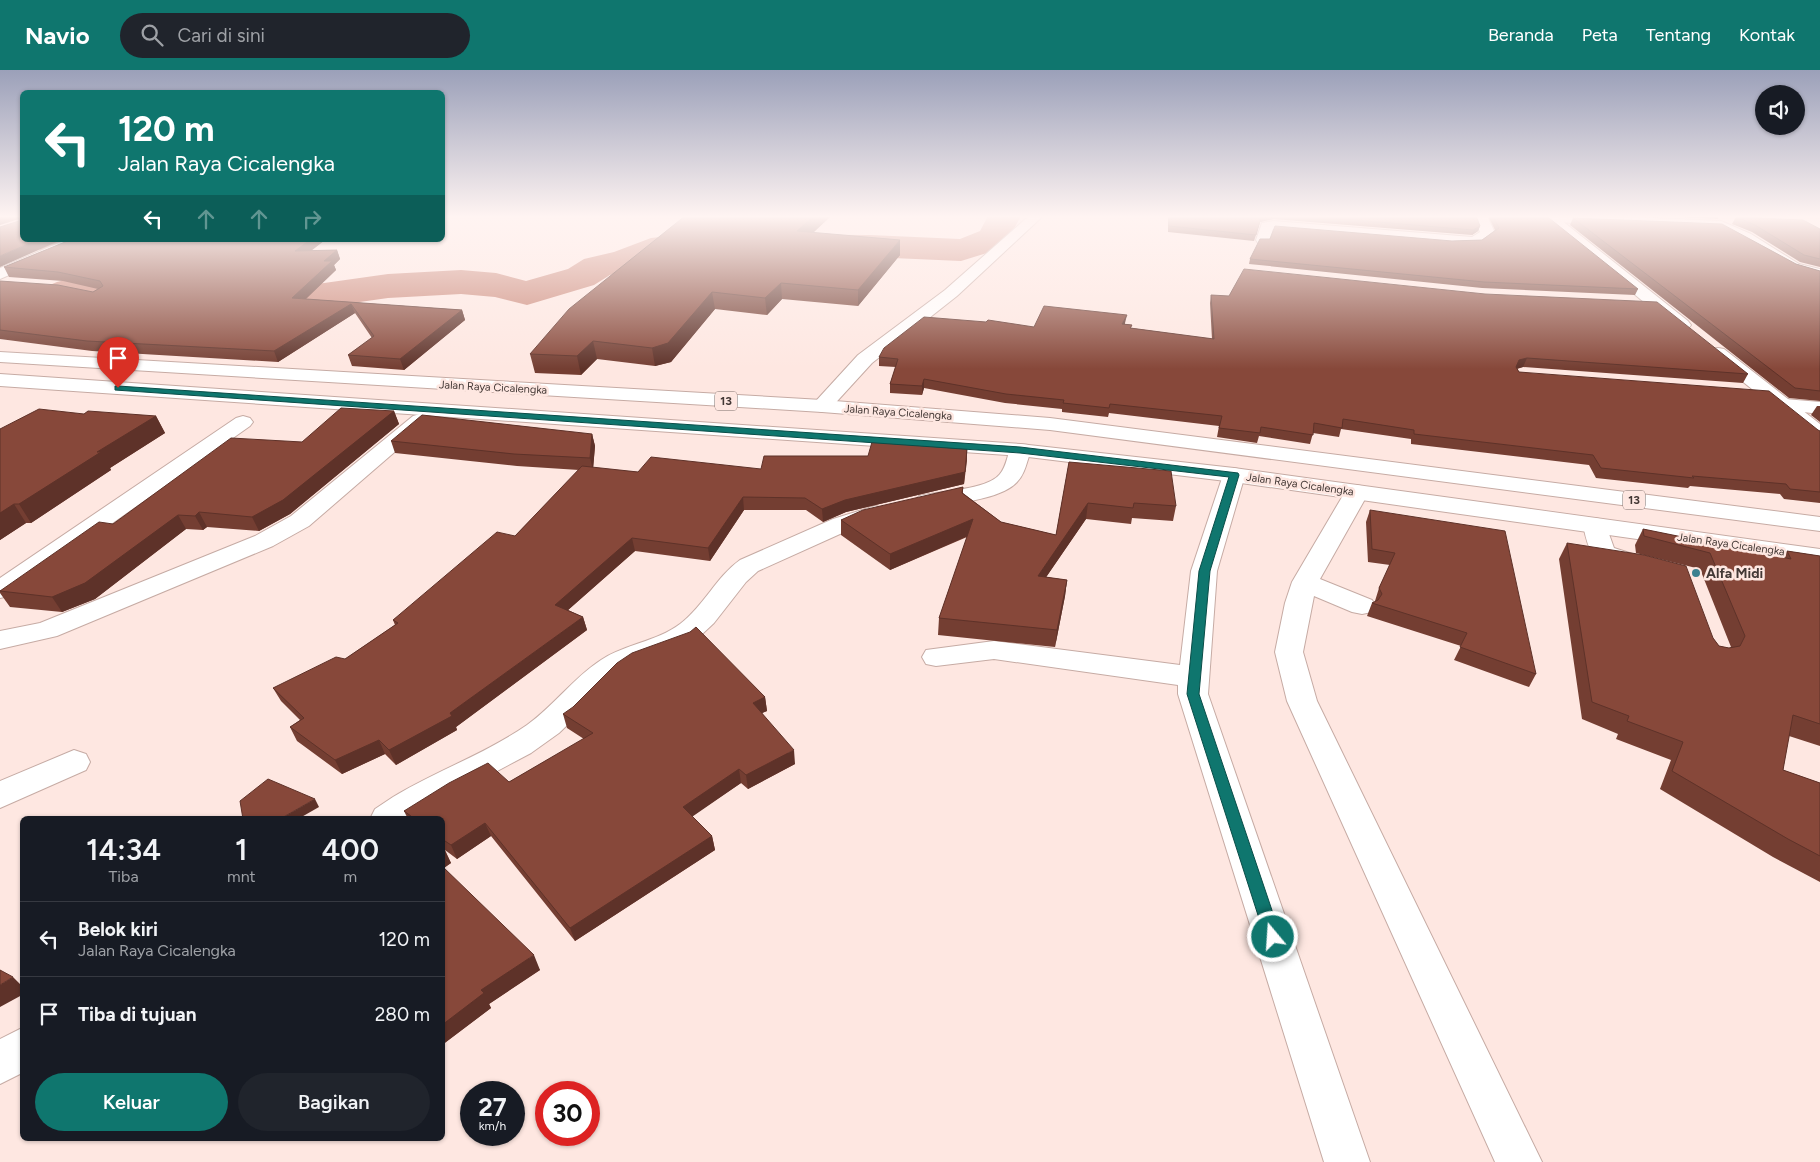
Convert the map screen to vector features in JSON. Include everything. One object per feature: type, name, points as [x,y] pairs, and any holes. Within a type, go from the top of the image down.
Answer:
[{"type":"main road","points":[[0,274],[16,267]]},
{"type":"main road","points":[[822,406],[865,359],[952,293],[981,267]]},
{"type":"main road","points":[[1609,267],[1820,434]]},
{"type":"main road","points":[[1796,267],[1804,272],[1820,274]]},
{"type":"main road","points":[[0,283],[16,284]]},
{"type":"main road","points":[[1624,302],[1654,303]]},
{"type":"main road","name":"Jalan Raya Cicalengka","points":[[0,357],[822,406],[1050,424],[1820,524]]},
{"type":"main road","name":"Jalan Raya Cicalengka","points":[[0,380],[1020,450],[1234,475],[1820,557]]},
{"type":"main road","points":[[1740,391],[1820,408]]},
{"type":"main road","points":[[0,640],[46,630],[264,542],[300,522],[432,409]]},
{"type":"main road","points":[[0,590],[243,422]]},
{"type":"main road","points":[[392,816],[442,786],[500,757],[538,732],[565,711],[609,668],[624,658],[682,637],[705,617],[739,575],[753,562],[855,519],[998,485],[1010,476],[1020,450]]},
{"type":"main road","points":[[1234,475],[1204,571],[1193,677],[1193,694],[1347,1162]]},
{"type":"main road","points":[[1357,492],[1305,582],[1289,652],[1302,701],[1519,1162]]},
{"type":"main road","points":[[1595,525],[1600,549],[1604,554],[1656,567]]},
{"type":"main road","points":[[1305,582],[1362,606]]},
{"type":"main road","points":[[936,657],[994,650],[1193,677]]},
{"type":"main road","points":[[0,795],[74,762]]},
{"type":"main road","points":[[0,1064],[20,1050]]},
{"type":"building","points":[[4,267],[326,267],[292,298],[462,310],[400,359],[348,355],[374,336],[351,304],[274,351],[87,341],[0,330],[0,281],[58,285],[93,292],[103,286],[100,281],[58,272]]},
{"type":"building","points":[[621,267],[877,267],[858,290],[781,283],[765,298],[712,292],[668,343],[652,348],[593,341],[577,356],[530,354],[569,309]]},
{"type":"building","points":[[1331,267],[1610,267],[1638,289],[1484,282]]},
{"type":"building","points":[[1637,267],[1806,267],[1820,271],[1820,391],[1795,388]]},
{"type":"building","points":[[1244,269],[1485,294],[1657,302],[1748,374],[1527,358],[1519,360],[1516,367],[1519,372],[1769,391],[1820,431],[1820,492],[1790,489],[1786,484],[1692,476],[1694,478],[1601,468],[1593,455],[1414,434],[1414,430],[1343,419],[1342,428],[1314,423],[1313,435],[1261,427],[1260,433],[1219,428],[1222,416],[1110,404],[1109,408],[1063,403],[1064,400],[1006,394],[924,379],[922,386],[890,384],[898,359],[879,357],[884,348],[924,317],[986,322],[988,320],[1034,327],[1044,306],[1127,315],[1122,324],[1132,325],[1130,328],[1214,339],[1211,295],[1229,296]]},
{"type":"building","points":[[341,408],[394,411],[283,500],[252,517],[199,512],[195,516],[178,515],[85,583],[52,597],[0,591],[99,522],[113,524],[231,438],[302,442]]},
{"type":"building","points":[[39,409],[84,414],[88,411],[156,416],[97,452],[101,452],[19,504],[14,504],[0,513],[0,429]]},
{"type":"building","points":[[422,415],[592,434],[590,458],[514,454],[391,441]]},
{"type":"building","points":[[872,442],[967,449],[965,472],[845,500],[822,509],[805,498],[743,497],[708,548],[632,538],[555,605],[583,617],[450,713],[452,716],[389,750],[379,740],[335,760],[290,727],[304,718],[273,688],[336,657],[345,659],[398,623],[393,620],[497,532],[515,536],[582,466],[638,472],[651,457],[761,469],[764,456],[868,456]]},
{"type":"building","points":[[1069,462],[1171,471],[1176,506],[1134,503],[1133,508],[1088,503],[1038,576],[1067,580],[1057,630],[939,618],[973,519],[890,554],[841,520],[863,510],[963,487],[962,493],[1001,522],[1056,535]]},
{"type":"building","points":[[1370,510],[1505,531],[1536,674],[1460,647],[1467,633],[1372,603],[1378,600],[1382,594],[1379,588],[1395,553],[1372,549]]},
{"type":"building","points":[[1643,529],[1791,559],[1787,551],[1820,556],[1820,724],[1793,715],[1783,770],[1820,783],[1820,856],[1672,771],[1683,742],[1627,721],[1629,716],[1592,702],[1567,543],[1644,555],[1686,566],[1713,638],[1719,646],[1729,648],[1740,646],[1745,636],[1710,553],[1644,536]]},
{"type":"building","points":[[696,627],[765,697],[753,703],[794,750],[746,775],[739,769],[683,807],[712,836],[570,928],[485,823],[451,845],[445,841],[445,816],[411,816],[404,811],[449,783],[488,763],[509,782],[593,733],[563,714],[573,707],[617,663],[632,653],[690,632]]},
{"type":"building","points":[[268,779],[315,799],[285,816],[242,816],[240,801]]},
{"type":"building","points":[[445,869],[534,955],[481,990],[484,993],[445,1023]]},
{"type":"building","points":[[0,970],[13,977],[0,985]]},
{"type":"waterway","points":[[92,307],[57,309],[40,304],[54,296],[89,286],[164,274],[191,267]]},
{"type":"waterway","points":[[215,300],[310,297],[388,286],[461,282],[496,285],[527,293],[581,277],[597,267]]},
{"type":"place","name":"Alfa Midi","points":[[1696,573]]},
{"type":"route","points":[[118,388],[1020,450],[1234,475],[1204,571],[1193,677],[1193,694],[1273,937]]}]
